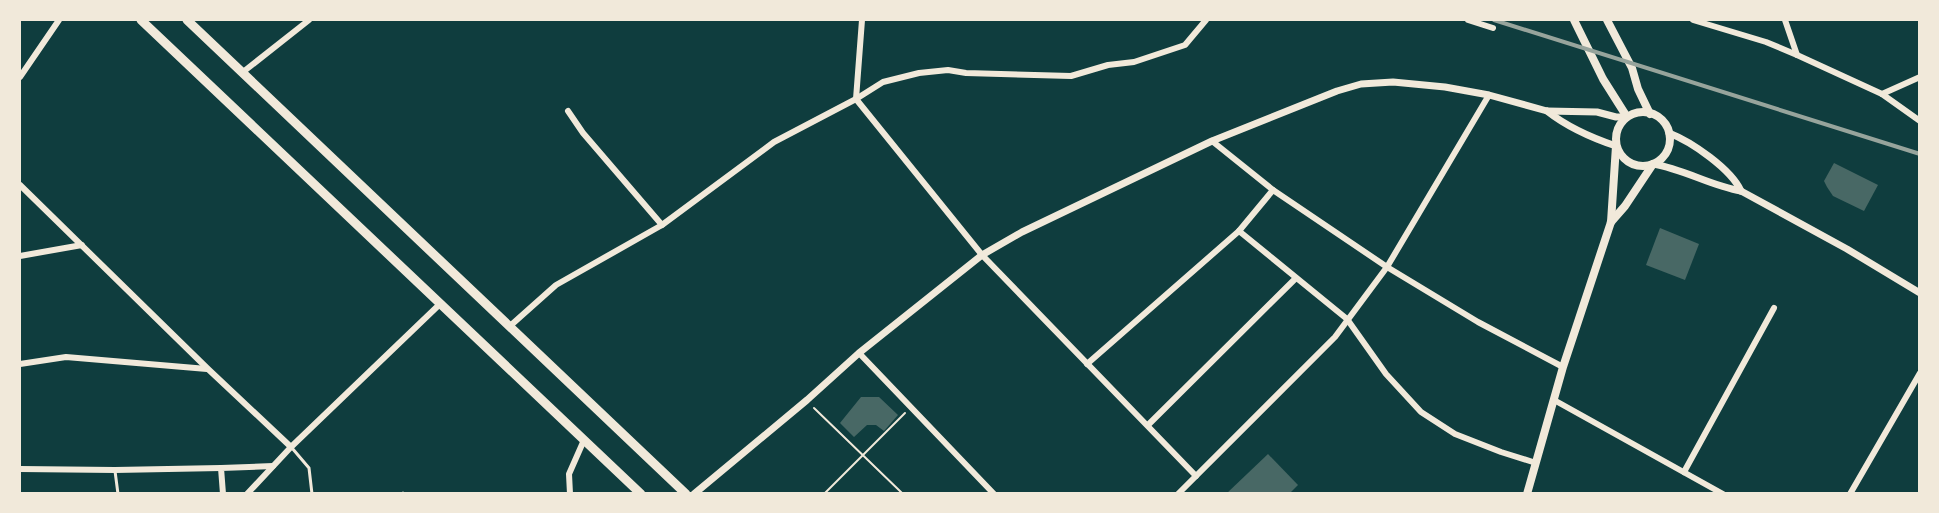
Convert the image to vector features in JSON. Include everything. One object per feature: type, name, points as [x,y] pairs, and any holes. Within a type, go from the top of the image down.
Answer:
[{"type":"highway","points":[[141,20],[641,494]]},
{"type":"highway","points":[[187,20],[686,494]]},
{"type":"main road","points":[[1574,20],[1603,79],[1627,117]]},
{"type":"main road","points":[[1607,20],[1632,68],[1638,90],[1650,114]]},
{"type":"main road","points":[[1527,494],[1563,368],[1611,222],[1616,146],[1620,125],[1627,117],[1637,113],[1650,114],[1657,116],[1665,123],[1670,133],[1670,146],[1664,157],[1653,164],[1642,166],[1630,163],[1616,146]]},
{"type":"main road","points":[[1611,222],[1625,206],[1653,164]]},
{"type":"street","points":[[20,77],[59,20]]},
{"type":"street","points":[[243,72],[309,20]]},
{"type":"street","points":[[862,20],[856,99],[982,255],[1196,476]]},
{"type":"street","points":[[510,326],[556,285],[662,225],[774,142],[856,99],[883,82],[919,73],[948,70],[966,73],[1071,76],[1108,65],[1134,62],[1185,45],[1206,20]]},
{"type":"street","points":[[1468,20],[1493,28]]},
{"type":"street","points":[[1693,20],[1766,42],[1797,55],[1882,94],[1920,121]]},
{"type":"street","points":[[1785,20],[1797,55]]},
{"type":"street","points":[[1882,94],[1920,78]]},
{"type":"street","points":[[694,494],[807,400],[859,353],[982,255],[1022,232],[1212,141],[1337,91],[1361,84],[1393,82],[1445,87],[1489,95],[1547,111],[1597,112],[1616,117],[1627,117]]},
{"type":"street","points":[[1178,494],[1335,337],[1386,267],[1489,95]]},
{"type":"street","points":[[568,111],[583,133],[662,225]]},
{"type":"street","points":[[1547,111],[1558,120],[1616,146]]},
{"type":"street","points":[[1670,133],[1698,150],[1725,171],[1737,182],[1741,191]]},
{"type":"street","points":[[1212,141],[1273,190],[1386,267],[1478,322],[1563,368]]},
{"type":"street","points":[[1653,164],[1673,168],[1726,188],[1741,191],[1847,249],[1920,293]]},
{"type":"street","points":[[20,185],[291,447]]},
{"type":"street","points":[[1087,364],[1239,231],[1273,190]]},
{"type":"street","points":[[1239,231],[1295,279],[1347,319],[1386,374],[1421,412],[1455,434],[1536,463]]},
{"type":"street","points":[[20,256],[82,245]]},
{"type":"street","points":[[1148,425],[1295,279]]},
{"type":"street","points":[[247,494],[291,447],[441,303]]},
{"type":"street","points":[[1684,472],[1774,308]]},
{"type":"street","points":[[859,353],[994,494]]},
{"type":"street","points":[[20,364],[66,357],[208,369]]},
{"type":"street","points":[[1850,494],[1920,373]]},
{"type":"street","points":[[1554,400],[1723,494]]},
{"type":"street","points":[[570,494],[569,474],[584,440]]},
{"type":"street","points":[[20,469],[115,470],[273,466]]},
{"type":"street","points":[[221,468],[223,494]]},
{"type":"lane","points":[[291,447],[309,468],[312,494]]},
{"type":"lane","points":[[115,470],[118,494]]},
{"type":"path","points":[[807,400],[903,494]]},
{"type":"path","points":[[824,494],[911,407]]},
{"type":"building","points":[[1834,163],[1878,185],[1864,211],[1833,196],[1827,187],[1824,181]]},
{"type":"building","points":[[1660,228],[1699,244],[1685,280],[1646,265]]},
{"type":"building","points":[[861,397],[879,397],[898,415],[884,431],[876,425],[867,425],[854,437],[840,423]]},
{"type":"building","points":[[1268,454],[1298,485],[1289,494],[1226,494]]},
{"type":"railway","points":[[1494,20],[1920,154]]}]
